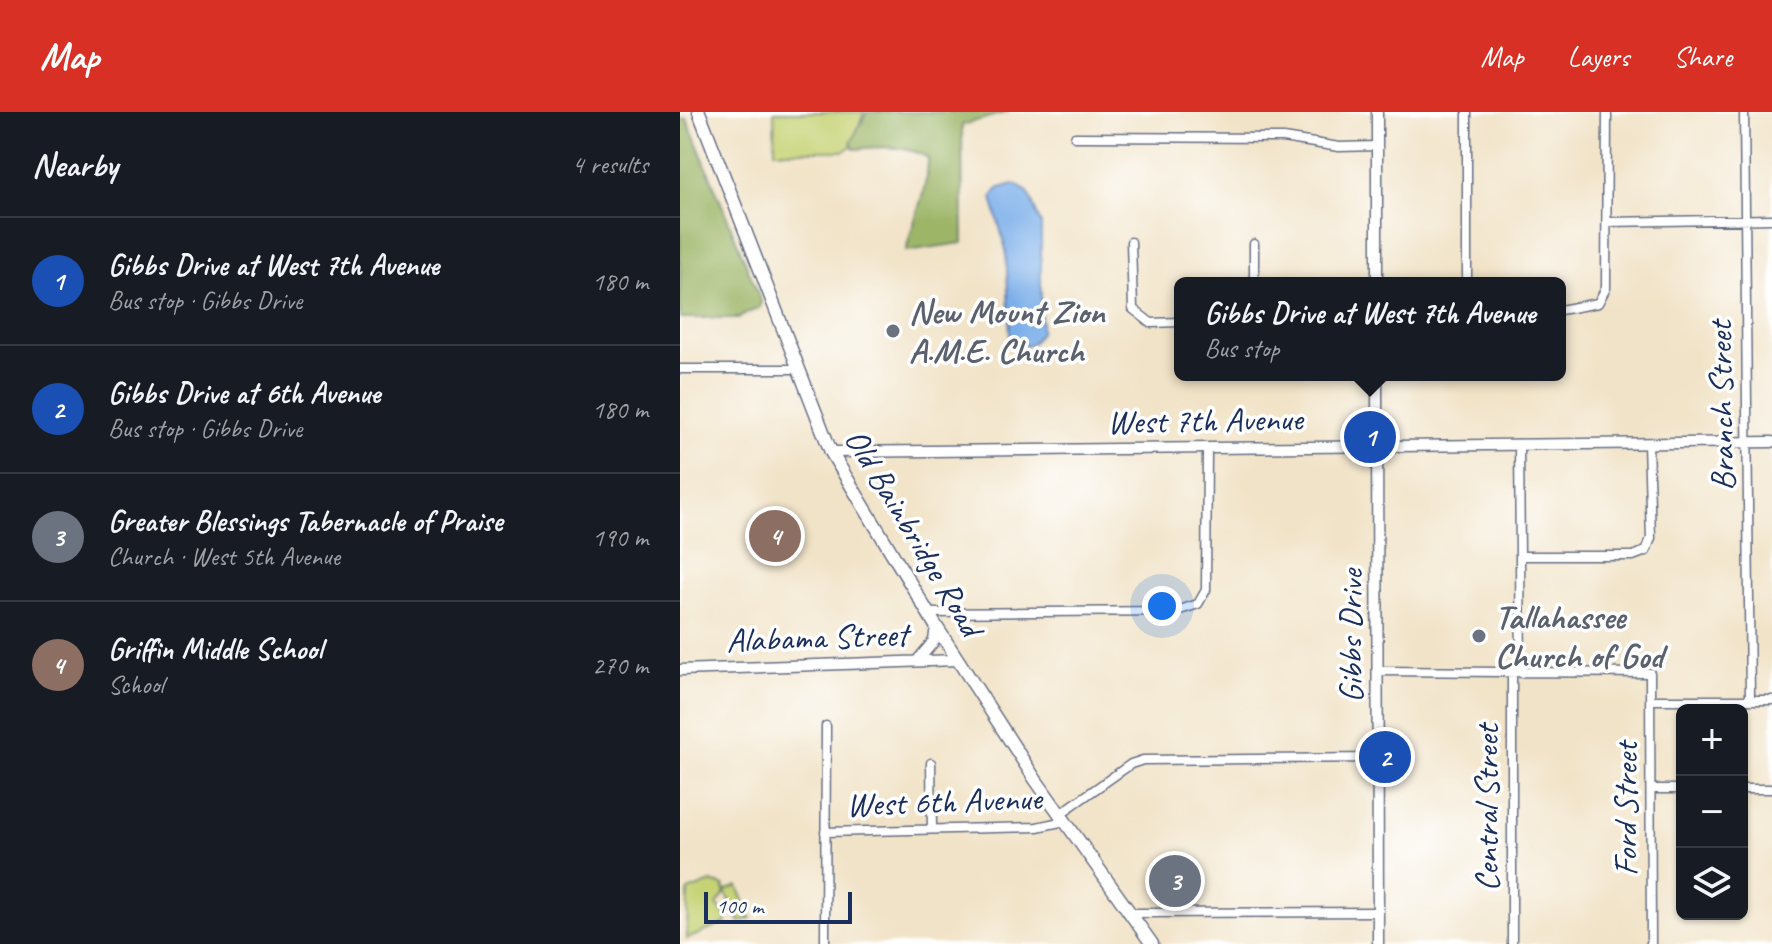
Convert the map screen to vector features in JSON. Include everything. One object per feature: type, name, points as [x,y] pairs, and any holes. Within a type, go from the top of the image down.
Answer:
[{"type":"main road","name":"Old Bainbridge Road","points":[[699,112],[831,452],[957,660],[1062,818],[1152,944]]},
{"type":"street","points":[[1377,112],[1377,277]]},
{"type":"street","points":[[1467,112],[1467,277]]},
{"type":"street","points":[[1566,309],[1598,303],[1603,298],[1608,276],[1607,112]]},
{"type":"street","name":"Branch Street","points":[[1744,112],[1750,700]]},
{"type":"street","points":[[1075,137],[1283,138],[1339,147],[1377,146]]},
{"type":"street","points":[[1608,222],[1772,219]]},
{"type":"street","points":[[1131,242],[1133,309],[1144,320],[1174,322]]},
{"type":"street","points":[[1254,244],[1254,277]]},
{"type":"street","points":[[680,369],[798,369]]},
{"type":"street","name":"Gibbs Drive","points":[[1377,381],[1378,944]]},
{"type":"street","name":"West 7th Avenue","points":[[831,452],[1772,442]]},
{"type":"street","points":[[1520,556],[1633,556],[1648,547],[1648,443]]},
{"type":"street","name":"Central Street","points":[[1512,944],[1520,556],[1519,444]]},
{"type":"street","points":[[928,613],[1177,611],[1198,604],[1206,590],[1207,449]]},
{"type":"street","points":[[918,660],[934,641],[936,626]]},
{"type":"street","name":"Alabama Street","points":[[680,670],[957,660]]},
{"type":"street","points":[[1378,671],[1516,673]]},
{"type":"street","name":"Ford Street","points":[[1516,673],[1650,673],[1651,944]]},
{"type":"street","points":[[1651,700],[1772,700]]},
{"type":"street","points":[[825,944],[826,726]]},
{"type":"street","name":"West 6th Avenue","points":[[825,832],[1050,826],[1131,764],[1143,760],[1378,758]]},
{"type":"street","points":[[931,763],[932,829]]},
{"type":"street","points":[[1651,789],[1676,789]]},
{"type":"street","points":[[1748,789],[1772,789]]},
{"type":"street","points":[[1130,913],[1378,912]]},
{"type":"green space","points":[[774,112],[864,112],[851,146],[844,151],[775,151]]},
{"type":"green space","points":[[867,112],[1008,112],[962,125],[963,243],[906,251],[923,193],[928,158],[902,148],[854,149],[851,142]]},
{"type":"green space","points":[[687,119],[761,301],[760,307],[738,318],[680,318],[680,120]]},
{"type":"green space","points":[[711,882],[724,886],[724,895],[717,905],[726,916],[726,923],[687,939],[688,891]]},
{"type":"green space","points":[[738,886],[751,918],[740,922],[725,891]]},
{"type":"water","points":[[1014,184],[1028,192],[1041,224],[1041,331],[1033,342],[1024,346],[1015,345],[1010,336],[1006,250],[992,198],[999,188]]},
{"type":"place","name":"New Mount Zion A.M.E. Church","points":[[893,331]]},
{"type":"place","name":"Gibbs Drive at West 7th Avenue","points":[[1370,437]]},
{"type":"place","name":"Griffin Middle School","points":[[775,536]]},
{"type":"place","name":"Tallahassee Church of God","points":[[1479,636]]},
{"type":"place","name":"Gibbs Drive at 6th Avenue","points":[[1385,757]]},
{"type":"place","name":"Greater Blessings Tabernacle of Praise","points":[[1175,881]]}]
